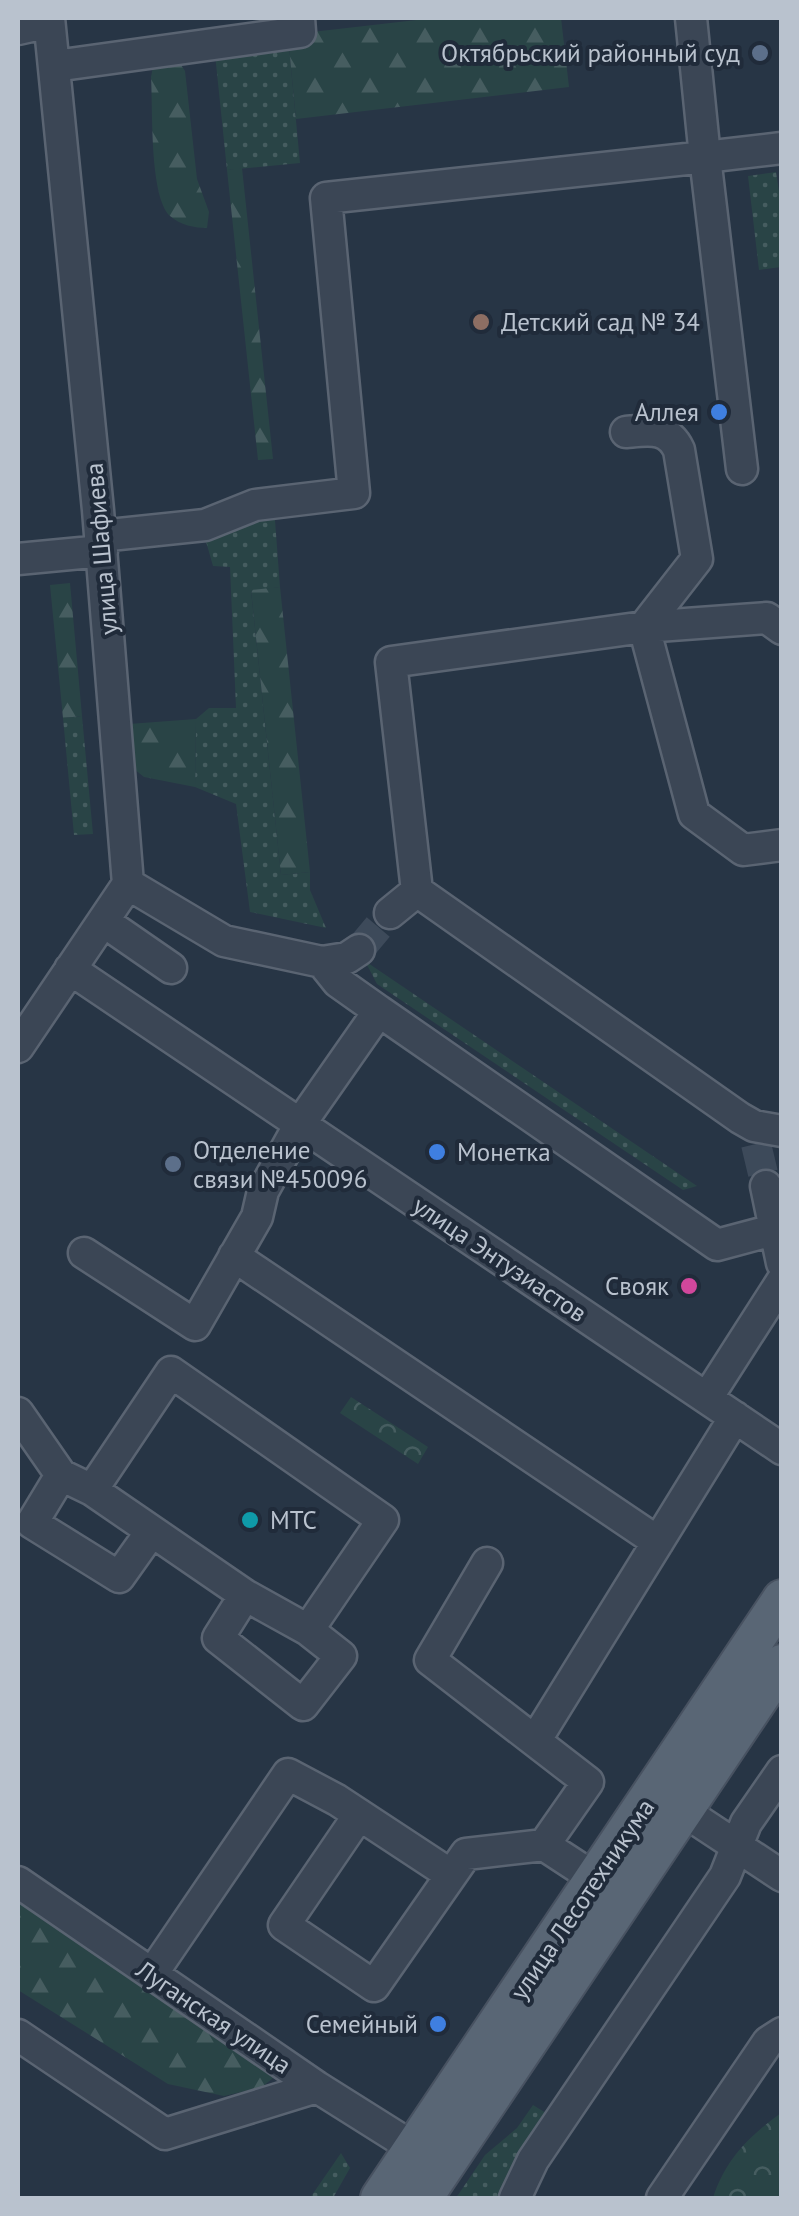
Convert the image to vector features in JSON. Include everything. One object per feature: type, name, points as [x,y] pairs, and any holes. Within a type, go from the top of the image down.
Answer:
[{"type":"main road","name":"улица Лесотехникума","points":[[380,2198],[782,1599]]},
{"type":"main road","name":"улица Лесотехникума","points":[[423,2198],[782,1664]]},
{"type":"street","points":[[54,66],[300,32],[299,18]]},
{"type":"street","points":[[691,18],[742,469]]},
{"type":"street","points":[[18,29],[49,20]]},
{"type":"street","name":"улица Шафиева","points":[[49,20],[101,543],[128,884]]},
{"type":"street","points":[[18,560],[205,525],[255,504],[354,492],[326,198],[782,148]]},
{"type":"street","points":[[626,432],[656,430],[676,443],[697,559],[644,627]]},
{"type":"street","points":[[764,1134],[417,891],[391,662],[644,627],[768,618],[782,630]]},
{"type":"street","points":[[644,627],[694,814],[743,850],[782,844]]},
{"type":"street","points":[[18,1047],[128,884],[224,941],[322,962],[347,958],[359,950]]},
{"type":"street","points":[[390,913],[417,891]]},
{"type":"street","points":[[103,922],[171,968]]},
{"type":"street","points":[[322,962],[338,982],[717,1246],[774,1230]]},
{"type":"street","name":"улица Энтузиастов","points":[[70,970],[782,1449]]},
{"type":"street","points":[[84,1253],[195,1325],[257,1217],[262,1191],[300,1124],[380,1011]]},
{"type":"street","points":[[766,1186],[782,1263]]},
{"type":"street","points":[[234,1256],[658,1542]]},
{"type":"street","points":[[707,1398],[782,1281]]},
{"type":"street","points":[[92,1490],[171,1372],[383,1520],[308,1630]]},
{"type":"street","points":[[18,1413],[61,1475],[92,1490],[246,1596],[308,1630],[341,1656],[303,1705],[218,1638],[246,1596]]},
{"type":"street","points":[[535,1741],[735,1418]]},
{"type":"street","points":[[61,1475],[32,1523],[119,1576],[151,1532]]},
{"type":"street","points":[[487,1563],[430,1660],[588,1782],[544,1844]]},
{"type":"street","points":[[515,2198],[533,2160],[726,1876],[746,1823],[782,1771]]},
{"type":"street","points":[[152,1974],[288,1774],[451,1875]]},
{"type":"street","points":[[682,1810],[782,1876]]},
{"type":"street","points":[[358,1815],[284,1924],[374,1986],[466,1854],[544,1844],[596,1879]]},
{"type":"street","name":"Луганская улица","points":[[18,1882],[316,2087],[414,2148]]},
{"type":"street","points":[[662,2198],[768,2042],[782,2033]]},
{"type":"street","points":[[18,2035],[165,2134],[316,2087]]},
{"type":"green space","points":[[434,18],[561,18],[569,87],[296,119],[289,47],[313,44],[312,32]]},
{"type":"green space","points":[[289,47],[300,163],[227,170],[215,54]]},
{"type":"green space","points":[[179,62],[185,71],[197,179],[209,212],[207,228],[188,225],[170,216],[158,190],[151,77],[153,67]]},
{"type":"green space","points":[[242,168],[273,459],[258,460],[227,170]]},
{"type":"green space","points":[[776,172],[782,211],[781,267],[759,270],[748,176]]},
{"type":"green space","points":[[274,507],[280,587],[251,591],[281,875],[310,872],[310,890],[326,928],[250,912],[236,804],[195,787],[196,719],[209,708],[236,708],[230,567],[213,566],[203,531]]},
{"type":"green space","points":[[70,583],[82,716],[63,718],[50,585]]},
{"type":"green space","points":[[280,587],[310,872],[281,875],[251,590]]},
{"type":"green space","points":[[82,716],[93,834],[74,835],[63,718]]},
{"type":"green space","points":[[196,719],[195,787],[144,777],[134,769],[129,724]]},
{"type":"green space","points":[[365,961],[697,1186],[683,1190],[377,984]]},
{"type":"green space","points":[[351,1397],[428,1447],[418,1464],[340,1413]]},
{"type":"green space","points":[[18,1899],[278,2074],[262,2087],[224,2096],[168,2084],[18,1990]]},
{"type":"green space","points":[[533,2105],[546,2113],[531,2133],[532,2141],[499,2198],[456,2198],[485,2155],[517,2128]]},
{"type":"green space","points":[[781,2113],[781,2198],[713,2198],[724,2172],[740,2150]]},
{"type":"green space","points":[[341,2153],[350,2168],[333,2198],[310,2198]]},
{"type":"tunnel","points":[[359,950],[390,913]]},
{"type":"tunnel","points":[[756,1144],[766,1186]]},
{"type":"place","name":"Октябрьский районный суд","points":[[760,53]]},
{"type":"place","name":"Детский сад № 34","points":[[481,322]]},
{"type":"place","name":"Аллея","points":[[719,412]]},
{"type":"place","name":"Монетка","points":[[437,1152]]},
{"type":"place","name":"Отделение связи №450096","points":[[173,1164]]},
{"type":"place","name":"Свояк","points":[[689,1286]]},
{"type":"place","name":"МТС","points":[[250,1520]]},
{"type":"place","name":"Семейный","points":[[438,2024]]}]
